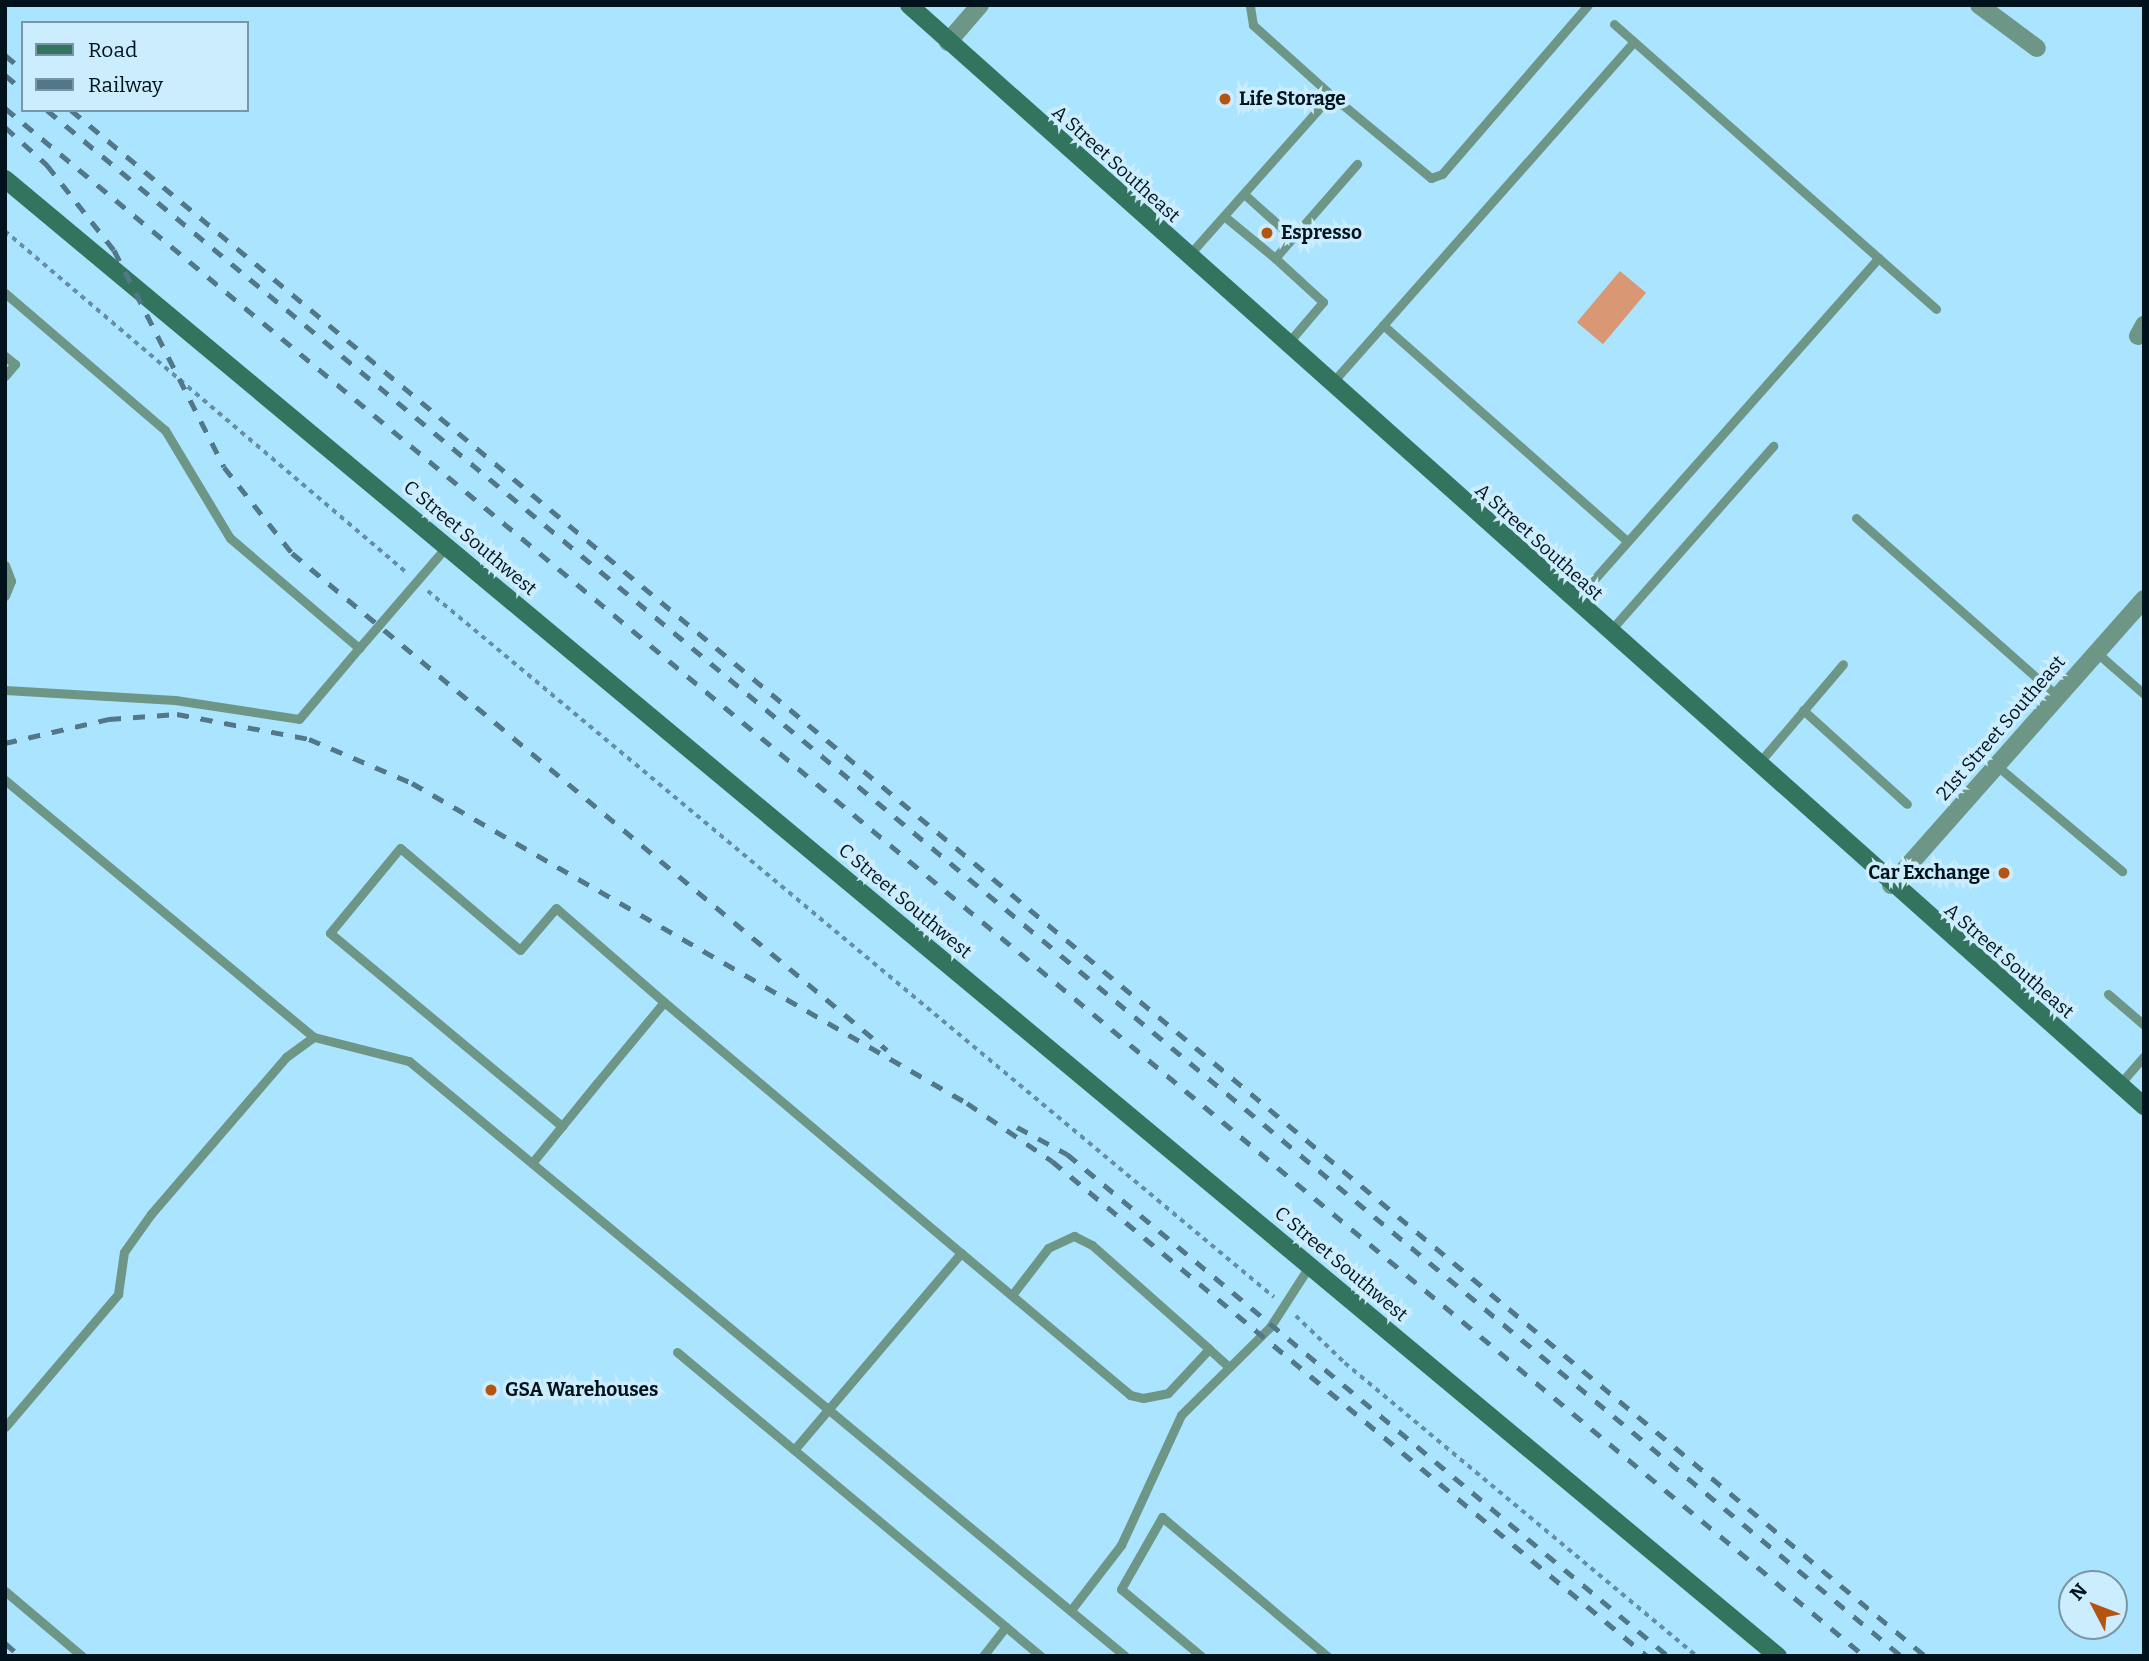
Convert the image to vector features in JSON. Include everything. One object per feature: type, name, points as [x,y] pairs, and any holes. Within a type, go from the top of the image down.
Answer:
[{"type":"main road","name":"A Street Southeast","points":[[909,5],[1891,885],[2144,1106]]},
{"type":"main road","name":"C Street Southwest","points":[[5,179],[1778,1656]]},
{"type":"street","points":[[948,42],[980,5]]},
{"type":"street","points":[[1979,5],[2037,48]]},
{"type":"street","name":"21st Street Southeast","points":[[1891,885],[2144,599]]},
{"type":"lane","points":[[1250,5],[1253,25],[1331,95],[1431,178],[1442,174],[1588,5]]},
{"type":"lane","points":[[1614,24],[1936,309]]},
{"type":"lane","points":[[1331,384],[1634,42]]},
{"type":"lane","points":[[1188,256],[1331,95]]},
{"type":"lane","points":[[1275,258],[1357,164]]},
{"type":"lane","points":[[1244,194],[1293,238]]},
{"type":"lane","points":[[1224,216],[1323,302],[1287,345]]},
{"type":"lane","points":[[1574,602],[1878,258]]},
{"type":"lane","points":[[5,293],[166,430],[230,538],[359,648]]},
{"type":"lane","points":[[1383,325],[1628,541]]},
{"type":"lane","points":[[5,356],[15,364],[5,376]]},
{"type":"lane","points":[[1609,632],[1773,446]]},
{"type":"lane","points":[[1856,518],[2057,696]]},
{"type":"lane","points":[[5,690],[175,700],[299,719],[447,546]]},
{"type":"lane","points":[[5,565],[10,581],[5,596]]},
{"type":"lane","points":[[2096,652],[2144,694]]},
{"type":"lane","points":[[1757,765],[1843,664]]},
{"type":"lane","points":[[1803,710],[1907,804]]},
{"type":"lane","points":[[1996,765],[2122,871]]},
{"type":"lane","points":[[5,780],[314,1037],[409,1061],[1125,1656]]},
{"type":"lane","points":[[562,1126],[330,933],[400,848],[520,950],[556,908],[1120,1387],[1143,1398],[1168,1393],[1209,1349]]},
{"type":"lane","points":[[2108,994],[2144,1025]]},
{"type":"lane","points":[[532,1163],[664,1002]]},
{"type":"lane","points":[[5,1427],[118,1294],[124,1252],[151,1214],[286,1057],[314,1037]]},
{"type":"lane","points":[[2119,1084],[2144,1056]]},
{"type":"lane","points":[[1012,1296],[1048,1248],[1064,1237],[1074,1236],[1092,1245],[1227,1365]]},
{"type":"lane","points":[[794,1450],[961,1253]]},
{"type":"lane","points":[[1071,1611],[1121,1545],[1181,1415],[1227,1365],[1270,1327],[1310,1265]]},
{"type":"lane","points":[[677,1352],[1041,1656]]},
{"type":"lane","points":[[1200,1656],[1121,1589],[1162,1517],[1327,1656]]},
{"type":"lane","points":[[5,1591],[82,1656]]},
{"type":"lane","points":[[982,1656],[1006,1627]]},
{"type":"path","points":[[5,232],[398,565]]},
{"type":"path","points":[[435,597],[1251,1278]]},
{"type":"path","points":[[1311,1329],[1345,1363],[1697,1656]]},
{"type":"shaded area","points":[[1620,271],[1646,293],[1603,344],[1577,322]]},
{"type":"railway","points":[[5,55],[21,68]]},
{"type":"railway","points":[[5,75],[21,88]]},
{"type":"railway","points":[[5,108],[1864,1656]]},
{"type":"railway","points":[[49,112],[1901,1656]]},
{"type":"railway","points":[[73,112],[1925,1656]]},
{"type":"railway","points":[[5,127],[47,165],[114,250],[224,467],[292,553],[887,1050]]},
{"type":"railway","points":[[5,743],[109,719],[177,714],[309,739],[412,783],[967,1103],[1052,1161],[1647,1656]]},
{"type":"railway","points":[[1017,1127],[1067,1154],[1668,1656]]},
{"type":"railway","points":[[5,1643],[20,1656]]},
{"type":"place","name":"Life Storage","points":[[1225,99]]},
{"type":"place","name":"Espresso","points":[[1267,233]]},
{"type":"place","name":"Car Exchange","points":[[2004,873]]},
{"type":"place","name":"GSA Warehouses","points":[[491,1390]]}]
